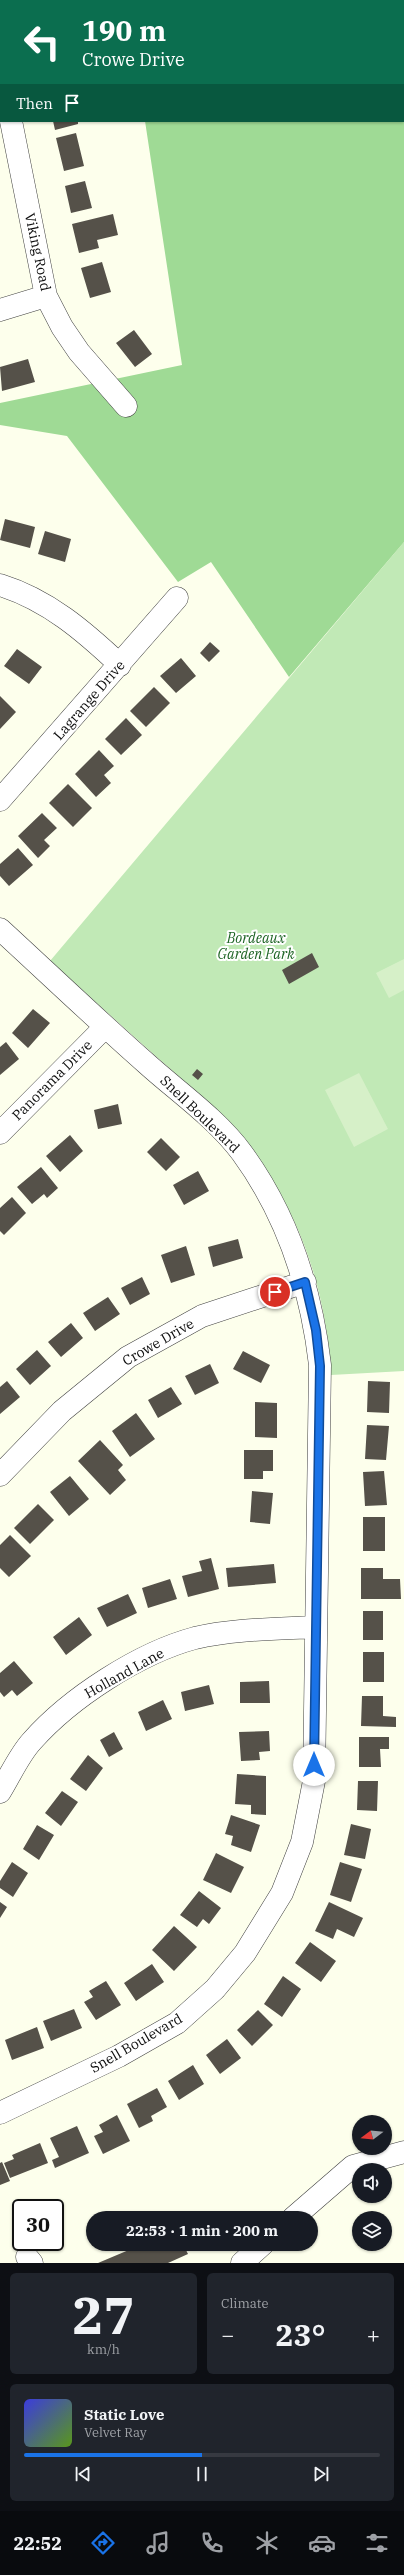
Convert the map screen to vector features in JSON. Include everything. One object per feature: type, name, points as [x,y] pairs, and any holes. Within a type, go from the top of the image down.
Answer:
[{"type":"street","name":"Viking Road","points":[[11,122],[46,296],[62,327],[80,352],[126,406]]},
{"type":"street","points":[[0,310],[46,296]]},
{"type":"street","points":[[0,585],[22,592],[44,603],[90,636],[120,665]]},
{"type":"street","name":"Lagrange Drive","points":[[0,800],[120,665],[177,598]]},
{"type":"street","name":"Snell Boulevard","points":[[0,929],[104,1027],[211,1120],[241,1152],[277,1209],[290,1237],[305,1282],[316,1330],[320,1366],[315,1627],[314,1781],[302,1842],[282,1893],[245,1953],[215,1989],[177,2023],[119,2056],[0,2113]]},
{"type":"street","name":"Panorama Drive","points":[[0,1132],[104,1027]]},
{"type":"street","name":"Crowe Drive","points":[[0,1475],[62,1411],[128,1357],[202,1316],[305,1282]]},
{"type":"street","name":"Holland Lane","points":[[0,1792],[31,1741],[88,1690],[153,1653],[202,1637],[232,1632],[315,1627]]},
{"type":"street","points":[[301,2211],[353,2166],[404,2152]]},
{"type":"street","points":[[242,2263],[255,2251]]},
{"type":"green space","points":[[145,122],[404,122],[404,542],[289,677],[211,562],[178,582],[67,436],[0,425],[0,403],[182,365]]},
{"type":"green space","name":"Bordeaux Garden Park","points":[[404,542],[404,1371],[331,1375],[325,1323],[313,1271],[294,1221],[268,1175],[240,1138],[208,1104],[50,961]]},
{"type":"green space","points":[[404,959],[404,990],[389,998],[376,973]]},
{"type":"green space","points":[[359,1073],[388,1129],[354,1147],[325,1090]]},
{"type":"building","points":[[53,122],[78,122],[78,124],[55,130]]},
{"type":"building","points":[[76,133],[84,166],[64,171],[56,138]]},
{"type":"building","points":[[85,181],[92,208],[71,213],[65,186]]},
{"type":"building","points":[[113,214],[118,235],[97,240],[99,248],[79,253],[72,224]]},
{"type":"building","points":[[102,262],[111,292],[90,298],[81,268]]},
{"type":"building","points":[[134,330],[152,354],[135,367],[116,343]]},
{"type":"building","points":[[28,359],[35,382],[2,391],[0,367]]},
{"type":"building","points":[[5,519],[35,527],[30,548],[0,540]]},
{"type":"building","points":[[45,531],[71,539],[65,562],[38,554]]},
{"type":"building","points":[[210,642],[220,651],[209,662],[200,653]]},
{"type":"building","points":[[17,649],[42,667],[29,684],[4,666]]},
{"type":"building","points":[[181,658],[196,676],[176,693],[160,676]]},
{"type":"building","points":[[154,687],[170,703],[146,727],[130,711]]},
{"type":"building","points":[[0,696],[16,712],[0,729]]},
{"type":"building","points":[[126,718],[142,735],[121,755],[105,739]]},
{"type":"building","points":[[99,750],[114,766],[104,775],[111,783],[96,797],[75,774]]},
{"type":"building","points":[[68,784],[92,808],[73,827],[49,803]]},
{"type":"building","points":[[42,813],[57,828],[44,840],[50,846],[38,858],[18,836]]},
{"type":"building","points":[[18,848],[33,865],[9,886],[0,876],[0,864]]},
{"type":"building","points":[[312,953],[319,967],[289,984],[282,970]]},
{"type":"building","points":[[33,1009],[50,1023],[28,1048],[12,1033]]},
{"type":"building","points":[[6,1042],[19,1059],[0,1075],[0,1047]]},
{"type":"building","points":[[197,1069],[203,1074],[198,1080],[192,1075]]},
{"type":"building","points":[[118,1104],[122,1124],[98,1129],[94,1110]]},
{"type":"building","points":[[70,1135],[83,1151],[60,1172],[46,1156]]},
{"type":"building","points":[[161,1138],[180,1157],[166,1171],[147,1152]]},
{"type":"building","points":[[41,1167],[58,1188],[47,1198],[44,1194],[32,1204],[17,1187]]},
{"type":"building","points":[[198,1171],[209,1191],[184,1205],[173,1185]]},
{"type":"building","points":[[12,1197],[26,1213],[4,1235],[0,1231],[0,1208]]},
{"type":"building","points":[[238,1239],[243,1258],[213,1267],[208,1247]]},
{"type":"building","points":[[186,1246],[195,1275],[171,1283],[161,1255]]},
{"type":"building","points":[[142,1277],[150,1294],[130,1305],[121,1288]]},
{"type":"building","points":[[108,1297],[120,1314],[95,1331],[83,1313]]},
{"type":"building","points":[[71,1323],[83,1338],[61,1357],[48,1342]]},
{"type":"building","points":[[37,1350],[51,1366],[30,1385],[16,1369]]},
{"type":"building","points":[[243,1351],[270,1365],[261,1383],[233,1369]]},
{"type":"building","points":[[210,1364],[219,1383],[195,1395],[185,1376]]},
{"type":"building","points":[[7,1381],[20,1397],[0,1414],[0,1387]]},
{"type":"building","points":[[368,1381],[390,1382],[389,1413],[367,1412]]},
{"type":"building","points":[[171,1387],[182,1404],[158,1418],[148,1400]]},
{"type":"building","points":[[255,1402],[277,1403],[277,1438],[255,1437]]},
{"type":"building","points":[[136,1413],[155,1439],[130,1457],[112,1431]]},
{"type":"building","points":[[367,1425],[389,1426],[386,1460],[365,1459]]},
{"type":"building","points":[[100,1440],[123,1465],[118,1470],[126,1480],[110,1495],[78,1461]]},
{"type":"building","points":[[244,1450],[273,1450],[273,1471],[263,1471],[263,1479],[244,1479]]},
{"type":"building","points":[[384,1471],[387,1505],[365,1506],[363,1472]]},
{"type":"building","points":[[70,1476],[89,1499],[69,1516],[50,1492]]},
{"type":"building","points":[[252,1491],[273,1493],[270,1524],[250,1522]]},
{"type":"building","points":[[38,1504],[54,1520],[30,1544],[14,1528]]},
{"type":"building","points":[[363,1517],[385,1517],[385,1551],[363,1551]]},
{"type":"building","points":[[10,1535],[31,1556],[9,1577],[0,1568],[0,1545]]},
{"type":"building","points":[[211,1558],[219,1589],[188,1597],[182,1576],[202,1571],[199,1561]]},
{"type":"building","points":[[274,1564],[276,1583],[228,1587],[226,1568]]},
{"type":"building","points":[[361,1568],[383,1568],[383,1579],[400,1579],[401,1599],[361,1599]]},
{"type":"building","points":[[170,1579],[177,1599],[148,1608],[142,1588]]},
{"type":"building","points":[[128,1594],[137,1613],[107,1627],[97,1608]]},
{"type":"building","points":[[363,1611],[383,1611],[383,1640],[363,1640]]},
{"type":"building","points":[[79,1617],[92,1635],[66,1655],[53,1637]]},
{"type":"building","points":[[363,1652],[384,1652],[384,1682],[363,1682]]},
{"type":"building","points":[[14,1661],[33,1683],[17,1696],[12,1690],[4,1697],[0,1692],[0,1673]]},
{"type":"building","points":[[269,1681],[270,1703],[240,1703],[240,1682]]},
{"type":"building","points":[[209,1685],[214,1704],[185,1711],[181,1692]]},
{"type":"building","points":[[362,1696],[383,1696],[383,1716],[396,1717],[396,1727],[361,1726]]},
{"type":"building","points":[[163,1700],[172,1719],[146,1731],[138,1712]]},
{"type":"building","points":[[269,1731],[270,1751],[259,1752],[260,1760],[241,1761],[239,1732]]},
{"type":"building","points":[[114,1732],[123,1749],[109,1757],[100,1740]]},
{"type":"building","points":[[359,1737],[389,1737],[389,1749],[380,1749],[381,1767],[359,1767]]},
{"type":"building","points":[[88,1755],[103,1768],[86,1791],[70,1779]]},
{"type":"building","points":[[237,1774],[266,1776],[266,1815],[251,1814],[251,1805],[235,1804]]},
{"type":"building","points":[[358,1781],[378,1781],[377,1811],[357,1810]]},
{"type":"building","points":[[62,1791],[78,1802],[61,1826],[45,1813]]},
{"type":"building","points":[[231,1815],[260,1825],[251,1852],[231,1845],[233,1836],[225,1834]]},
{"type":"building","points":[[351,1824],[371,1829],[365,1859],[344,1855]]},
{"type":"building","points":[[37,1825],[54,1835],[39,1860],[23,1849]]},
{"type":"building","points":[[216,1853],[244,1867],[231,1893],[203,1880]]},
{"type":"building","points":[[12,1862],[28,1873],[13,1897],[0,1888],[0,1881]]},
{"type":"building","points":[[340,1862],[362,1869],[351,1902],[330,1895]]},
{"type":"building","points":[[199,1891],[221,1908],[209,1924],[203,1919],[197,1927],[180,1915]]},
{"type":"building","points":[[0,1902],[7,1907],[0,1918]]},
{"type":"building","points":[[329,1902],[363,1918],[354,1937],[337,1929],[333,1939],[315,1931]]},
{"type":"building","points":[[174,1926],[197,1947],[174,1971],[152,1950]]},
{"type":"building","points":[[310,1942],[336,1961],[321,1982],[295,1963]]},
{"type":"building","points":[[152,1964],[164,1982],[136,2001],[124,1983]]},
{"type":"building","points":[[283,1976],[301,1989],[282,2017],[264,2004]]},
{"type":"building","points":[[106,1981],[121,2005],[96,2020],[84,2002],[93,1997],[89,1991]]},
{"type":"building","points":[[74,2009],[82,2028],[51,2041],[43,2021]]},
{"type":"building","points":[[258,2010],[273,2025],[252,2046],[237,2030]]},
{"type":"building","points":[[37,2027],[44,2048],[12,2060],[5,2040]]},
{"type":"building","points":[[227,2039],[241,2058],[220,2074],[206,2055]]},
{"type":"building","points":[[193,2065],[204,2084],[179,2100],[168,2081]]},
{"type":"building","points":[[157,2088],[167,2107],[151,2116],[153,2121],[139,2128],[127,2104]]},
{"type":"building","points":[[117,2115],[130,2141],[103,2154],[94,2136],[103,2132],[99,2125]]},
{"type":"building","points":[[77,2126],[89,2153],[55,2168],[52,2160],[59,2157],[50,2138]]},
{"type":"building","points":[[40,2143],[48,2163],[10,2178],[4,2163],[14,2159],[12,2155]]},
{"type":"building","points":[[2,2162],[10,2181],[0,2185],[0,2163]]},
{"type":"building","points":[[126,2251],[186,2251],[188,2254],[168,2263],[98,2263]]},
{"type":"route","points":[[275,1292],[305,1282],[316,1330],[320,1366],[314,1765]]}]
